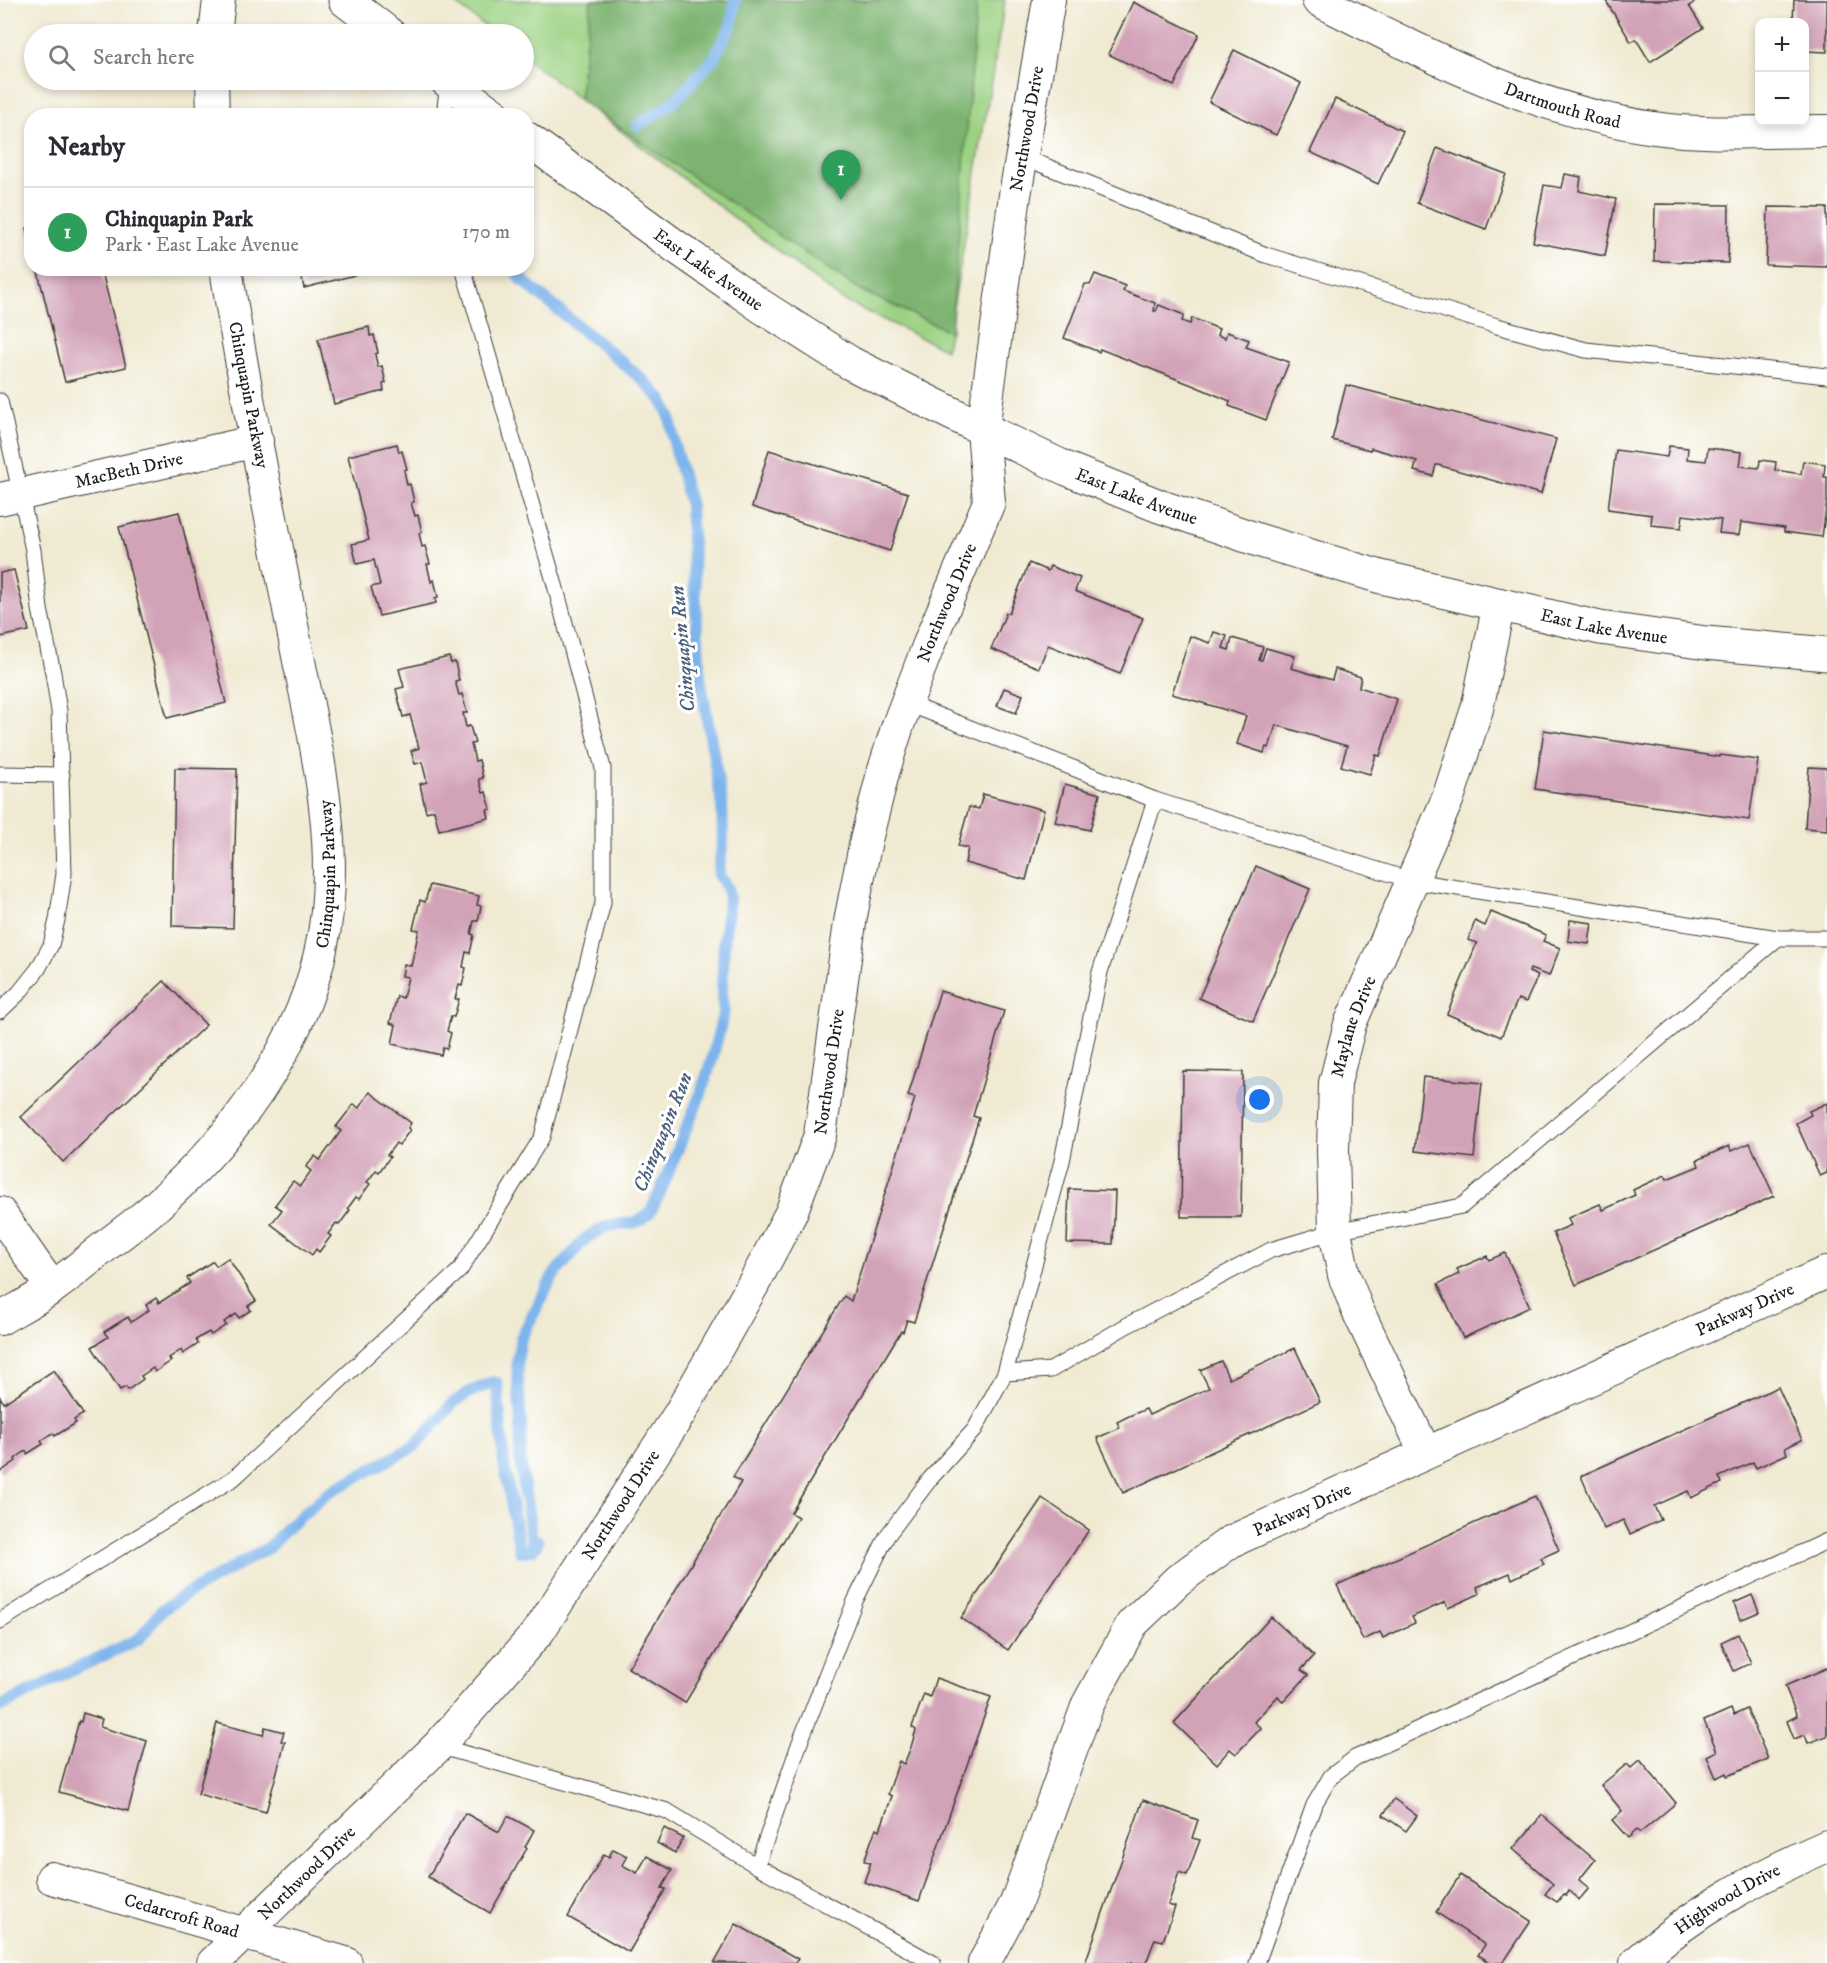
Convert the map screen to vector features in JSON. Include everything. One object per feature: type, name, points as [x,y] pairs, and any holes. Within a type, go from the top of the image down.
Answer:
[{"type":"street","points":[[216,24],[219,0]]},
{"type":"street","points":[[345,0],[376,24]]},
{"type":"street","name":"Northwood Drive","points":[[213,1963],[438,1746],[539,1631],[680,1413],[791,1213],[820,1135],[851,916],[866,840],[883,773],[906,703],[932,636],[989,502],[983,429],[1015,195],[1049,0]]},
{"type":"street","name":"Dartmouth Road","points":[[1318,0],[1401,42],[1491,83],[1604,117],[1653,128],[1699,132],[1827,131]]},
{"type":"street","points":[[212,90],[213,108]]},
{"type":"street","points":[[460,90],[484,108]]},
{"type":"street","name":"East Lake Avenue","points":[[534,144],[761,306],[850,363],[1067,469],[1262,541],[1381,577],[1600,628],[1706,643],[1827,654]]},
{"type":"street","name":"Chinquapin Parkway","points":[[0,1319],[52,1288],[156,1206],[216,1146],[262,1087],[290,1038],[310,990],[322,947],[328,898],[328,841],[319,766],[240,358],[227,276]]},
{"type":"street","name":"MacBeth Drive","points":[[10,497],[257,441]]},
{"type":"street","name":"Maylane Drive","points":[[1425,1452],[1357,1310],[1344,1275],[1335,1231],[1332,1150],[1335,1083],[1350,1024],[1448,798],[1478,709],[1500,604]]},
{"type":"street","points":[[0,1213],[52,1288]]},
{"type":"street","name":"Parkway Drive","points":[[984,1963],[1016,1903],[1088,1704],[1132,1624],[1178,1580],[1230,1542],[1827,1272]]},
{"type":"street","name":"Highwood Drive","points":[[1636,1963],[1678,1928],[1721,1898],[1775,1868],[1827,1846]]},
{"type":"street","name":"Cedarcroft Road","points":[[52,1878],[346,1963]]},
{"type":"lane","points":[[445,108],[446,90]]},
{"type":"lane","points":[[1023,157],[1266,255],[1497,326],[1586,350],[1827,376]]},
{"type":"lane","points":[[0,1621],[234,1478],[460,1270],[542,1137],[603,903],[603,768],[555,585],[465,276]]},
{"type":"lane","points":[[0,401],[10,497],[33,550],[40,609],[53,673],[62,776],[64,874],[51,945],[38,969],[19,993],[0,1011]]},
{"type":"lane","points":[[906,703],[1155,800],[1413,881],[1778,938],[1827,938]]},
{"type":"lane","points":[[0,774],[62,776]]},
{"type":"lane","points":[[757,1866],[800,1743],[855,1601],[882,1545],[930,1479],[975,1429],[1005,1373],[1062,1161],[1101,972],[1155,800]]},
{"type":"lane","points":[[1005,1373],[1051,1370],[1126,1326],[1271,1250],[1335,1231],[1462,1206],[1778,938]]},
{"type":"lane","points":[[1257,1963],[1314,1805],[1331,1776],[1355,1758],[1827,1541]]},
{"type":"lane","points":[[438,1746],[667,1811],[757,1866],[933,1963]]},
{"type":"green space","points":[[451,0],[1005,0],[946,350],[841,299],[534,65],[534,24],[482,24]]},
{"type":"green space","points":[[591,0],[977,0],[951,332],[860,290],[579,100]]},
{"type":"building","points":[[1698,0],[1689,6],[1703,28],[1650,62],[1636,39],[1631,42],[1606,1]]},
{"type":"building","points":[[1794,0],[1827,0],[1827,52],[1809,51],[1809,18],[1793,18]]},
{"type":"building","points":[[1133,2],[1199,34],[1174,86],[1108,54]]},
{"type":"building","points":[[1234,50],[1301,83],[1276,135],[1209,102]]},
{"type":"building","points":[[1335,99],[1403,131],[1378,184],[1310,152]]},
{"type":"building","points":[[1437,148],[1506,174],[1486,229],[1417,203]]},
{"type":"building","points":[[1565,174],[1581,177],[1579,191],[1616,199],[1605,256],[1533,242],[1544,185],[1562,188]]},
{"type":"building","points":[[1655,204],[1729,205],[1728,263],[1654,261]]},
{"type":"building","points":[[1768,207],[1827,208],[1827,267],[1766,265]]},
{"type":"building","points":[[1095,274],[1125,286],[1123,291],[1155,303],[1154,311],[1159,305],[1184,315],[1182,321],[1190,324],[1192,318],[1219,329],[1217,335],[1225,338],[1227,332],[1249,340],[1246,347],[1289,362],[1266,420],[1229,406],[1230,401],[1197,387],[1100,349],[1099,352],[1064,338],[1085,284],[1090,285]]},
{"type":"building","points":[[39,276],[103,276],[126,367],[65,382]]},
{"type":"building","points":[[302,276],[351,276],[304,288]]},
{"type":"building","points":[[369,327],[370,336],[374,335],[378,367],[382,366],[386,383],[383,384],[384,391],[334,404],[318,339]]},
{"type":"building","points":[[1346,385],[1556,439],[1541,494],[1438,465],[1436,465],[1433,476],[1414,471],[1417,461],[1332,440]]},
{"type":"building","points":[[397,444],[399,452],[402,451],[407,469],[404,470],[407,485],[410,484],[414,502],[411,503],[415,516],[418,515],[422,532],[419,533],[422,547],[425,546],[430,564],[427,564],[431,582],[434,580],[438,597],[435,598],[436,603],[379,616],[371,587],[380,585],[374,560],[357,564],[352,544],[369,540],[348,456]]},
{"type":"building","points":[[1669,446],[1688,448],[1687,459],[1706,461],[1708,448],[1742,452],[1740,466],[1759,468],[1760,460],[1776,462],[1775,470],[1801,474],[1803,461],[1825,464],[1827,502],[1822,537],[1784,532],[1784,528],[1741,522],[1739,535],[1719,533],[1721,520],[1683,515],[1681,528],[1651,525],[1652,515],[1608,509],[1616,450],[1667,457]]},
{"type":"building","points":[[769,450],[908,493],[890,551],[752,507]]},
{"type":"building","points":[[179,512],[226,703],[167,718],[119,527]]},
{"type":"building","points":[[1029,563],[1048,571],[1050,566],[1080,578],[1075,591],[1143,618],[1120,674],[1048,645],[1039,668],[991,649],[1006,613],[1009,613]]},
{"type":"building","points":[[14,570],[29,631],[0,637],[0,573]]},
{"type":"building","points":[[1214,632],[1227,636],[1223,648],[1229,650],[1232,638],[1263,647],[1259,660],[1262,660],[1266,648],[1295,656],[1291,668],[1332,680],[1335,669],[1361,677],[1359,687],[1397,699],[1380,756],[1376,755],[1370,774],[1341,766],[1347,746],[1276,725],[1269,748],[1266,747],[1264,753],[1237,744],[1246,716],[1172,694],[1190,636],[1210,643]]},
{"type":"building","points":[[449,657],[451,663],[455,662],[459,680],[455,681],[459,695],[462,694],[467,713],[463,713],[466,727],[470,726],[475,743],[471,744],[475,761],[479,760],[483,778],[479,779],[491,809],[487,810],[489,818],[439,830],[434,810],[426,812],[420,784],[427,782],[422,762],[415,764],[411,751],[419,748],[410,715],[403,717],[396,689],[404,687],[399,669]]},
{"type":"building","points":[[1004,688],[1023,695],[1016,713],[997,706]]},
{"type":"building","points":[[1544,730],[1720,757],[1720,755],[1758,760],[1749,820],[1535,789]]},
{"type":"building","points":[[1809,767],[1827,768],[1827,830],[1805,828]]},
{"type":"building","points":[[175,768],[237,769],[233,928],[172,926]]},
{"type":"building","points":[[1065,784],[1100,794],[1090,830],[1055,822]]},
{"type":"building","points":[[983,794],[1044,810],[1026,880],[965,863],[968,848],[958,846],[969,807],[979,809]]},
{"type":"building","points":[[1256,866],[1310,889],[1253,1021],[1199,998]]},
{"type":"building","points":[[430,885],[479,896],[477,905],[481,906],[478,921],[474,921],[470,953],[466,952],[463,967],[466,968],[462,986],[459,985],[455,999],[459,999],[447,1031],[451,1033],[447,1049],[443,1048],[441,1055],[392,1044],[396,1025],[390,1023],[397,996],[403,998],[408,977],[402,976],[404,964],[411,966],[419,930],[413,929],[420,900],[425,902]]},
{"type":"building","points":[[1491,912],[1546,935],[1543,941],[1560,948],[1549,976],[1530,969],[1529,972],[1538,976],[1526,1002],[1518,999],[1501,1037],[1447,1014],[1477,943],[1468,940],[1475,921],[1485,926]]},
{"type":"building","points":[[1570,920],[1592,923],[1589,944],[1568,941]]},
{"type":"building","points":[[164,981],[206,1025],[63,1162],[21,1117]]},
{"type":"building","points":[[940,991],[1004,1011],[973,1116],[979,1118],[914,1322],[907,1320],[903,1332],[901,1331],[791,1513],[798,1517],[685,1703],[628,1668],[741,1482],[733,1477],[844,1296],[851,1301],[915,1098],[908,1096]]},
{"type":"building","points":[[1183,1071],[1243,1072],[1241,1217],[1181,1217]]},
{"type":"building","points":[[1423,1077],[1482,1083],[1474,1158],[1415,1151]]},
{"type":"building","points":[[370,1092],[411,1123],[408,1128],[410,1130],[399,1145],[396,1143],[387,1155],[390,1157],[379,1172],[376,1170],[367,1182],[370,1184],[359,1199],[356,1197],[339,1225],[336,1223],[328,1234],[331,1236],[319,1252],[316,1249],[312,1255],[271,1224],[282,1210],[275,1205],[293,1181],[300,1186],[311,1171],[306,1167],[315,1156],[320,1160],[341,1131],[336,1127],[354,1104],[359,1108]]},
{"type":"building","points":[[1827,1103],[1827,1173],[1820,1176],[1796,1123],[1811,1115],[1809,1111]]},
{"type":"building","points":[[1750,1143],[1774,1196],[1576,1285],[1553,1233],[1571,1225],[1568,1218],[1600,1204],[1603,1210],[1635,1195],[1633,1190],[1665,1175],[1667,1179],[1699,1166],[1697,1160],[1729,1146],[1731,1151]]},
{"type":"building","points":[[1069,1189],[1115,1191],[1113,1244],[1067,1243]]},
{"type":"building","points":[[1505,1253],[1530,1307],[1463,1338],[1438,1284],[1459,1274],[1457,1269],[1487,1256],[1489,1260]]},
{"type":"building","points":[[228,1258],[256,1301],[248,1306],[251,1310],[239,1318],[236,1314],[224,1322],[226,1325],[211,1335],[209,1332],[196,1340],[198,1344],[183,1354],[181,1350],[169,1358],[171,1361],[155,1372],[153,1368],[141,1376],[143,1379],[128,1390],[126,1387],[120,1390],[92,1347],[108,1337],[104,1332],[128,1317],[131,1322],[149,1310],[146,1305],[156,1298],[159,1303],[190,1283],[187,1278],[213,1261],[216,1266]]},
{"type":"building","points":[[1295,1348],[1320,1402],[1123,1493],[1097,1438],[1120,1428],[1117,1422],[1129,1416],[1146,1409],[1149,1415],[1209,1388],[1200,1370],[1221,1361],[1229,1379]]},
{"type":"building","points":[[54,1370],[83,1414],[74,1420],[76,1423],[55,1436],[53,1433],[41,1441],[43,1444],[27,1454],[26,1451],[0,1472],[0,1397],[4,1403]]},
{"type":"building","points":[[1778,1387],[1802,1440],[1785,1448],[1787,1454],[1756,1468],[1753,1462],[1719,1477],[1722,1483],[1691,1498],[1688,1491],[1654,1506],[1661,1520],[1630,1534],[1623,1520],[1604,1529],[1581,1476]]},
{"type":"building","points":[[1535,1496],[1559,1550],[1541,1558],[1544,1564],[1512,1579],[1510,1573],[1477,1587],[1479,1594],[1448,1608],[1445,1602],[1412,1617],[1415,1623],[1383,1638],[1380,1632],[1363,1640],[1337,1585]]},
{"type":"building","points":[[1042,1498],[1089,1530],[1008,1650],[961,1618]]},
{"type":"building","points":[[1752,1595],[1759,1612],[1740,1620],[1734,1603]]},
{"type":"building","points":[[1271,1617],[1314,1656],[1301,1670],[1308,1675],[1283,1702],[1278,1696],[1254,1722],[1261,1728],[1236,1754],[1230,1749],[1217,1764],[1174,1723]]},
{"type":"building","points":[[1738,1634],[1751,1663],[1734,1671],[1721,1642]]},
{"type":"building","points":[[1827,1668],[1827,1736],[1808,1743],[1805,1735],[1794,1739],[1787,1721],[1797,1716],[1785,1686]]},
{"type":"building","points":[[936,1678],[991,1697],[919,1901],[864,1882],[871,1862],[864,1861],[876,1828],[880,1830],[892,1796],[888,1794],[899,1761],[904,1764],[911,1747],[916,1730],[912,1727],[924,1694],[930,1697]]},
{"type":"building","points":[[1731,1709],[1734,1715],[1747,1709],[1768,1759],[1727,1776],[1726,1773],[1716,1778],[1707,1756],[1717,1751],[1704,1721]]},
{"type":"building","points":[[83,1713],[102,1719],[100,1727],[147,1741],[128,1811],[59,1792]]},
{"type":"building","points":[[217,1723],[263,1735],[265,1727],[284,1732],[281,1741],[285,1742],[266,1812],[198,1794]]},
{"type":"building","points":[[1640,1760],[1676,1803],[1640,1833],[1637,1830],[1628,1838],[1612,1820],[1622,1811],[1601,1785],[1627,1764],[1631,1768]]},
{"type":"building","points":[[1394,1799],[1417,1816],[1406,1831],[1383,1815]]},
{"type":"building","points":[[1143,1800],[1198,1820],[1192,1838],[1200,1840],[1187,1875],[1179,1872],[1168,1905],[1175,1907],[1163,1941],[1155,1939],[1146,1963],[1085,1963]]},
{"type":"building","points":[[465,1813],[499,1832],[508,1816],[534,1830],[525,1847],[527,1848],[490,1913],[428,1877]]},
{"type":"building","points":[[1542,1815],[1595,1860],[1579,1880],[1589,1888],[1579,1900],[1569,1891],[1557,1902],[1545,1894],[1553,1884],[1513,1849]]},
{"type":"building","points":[[664,1828],[683,1838],[675,1853],[657,1843]]},
{"type":"building","points":[[613,1849],[627,1856],[622,1865],[637,1873],[647,1856],[672,1870],[662,1888],[666,1889],[629,1952],[568,1917],[604,1854],[609,1857]]},
{"type":"building","points":[[1460,1875],[1531,1921],[1503,1963],[1491,1963],[1478,1955],[1485,1945],[1436,1912]]},
{"type":"building","points":[[736,1924],[798,1959],[795,1963],[714,1963]]},
{"type":"waterway","name":"Chinquapin Run","points":[[638,125],[675,101],[713,59],[731,26],[735,0]]},
{"type":"waterway","name":"Chinquapin Run","points":[[0,1707],[139,1639],[161,1611],[181,1597],[269,1547],[288,1527],[329,1492],[415,1446],[453,1403],[468,1393],[493,1382],[497,1383],[504,1463],[520,1551],[532,1550],[531,1546],[536,1546],[538,1541],[532,1539],[520,1460],[521,1424],[517,1362],[521,1338],[553,1276],[586,1238],[607,1226],[633,1223],[650,1212],[701,1093],[724,1011],[722,996],[724,942],[729,900],[727,888],[719,875],[723,838],[722,804],[700,677],[690,505],[675,448],[670,417],[662,400],[642,379],[519,276]]},
{"type":"place","name":"Chinquapin Park","points":[[841,200]]}]
